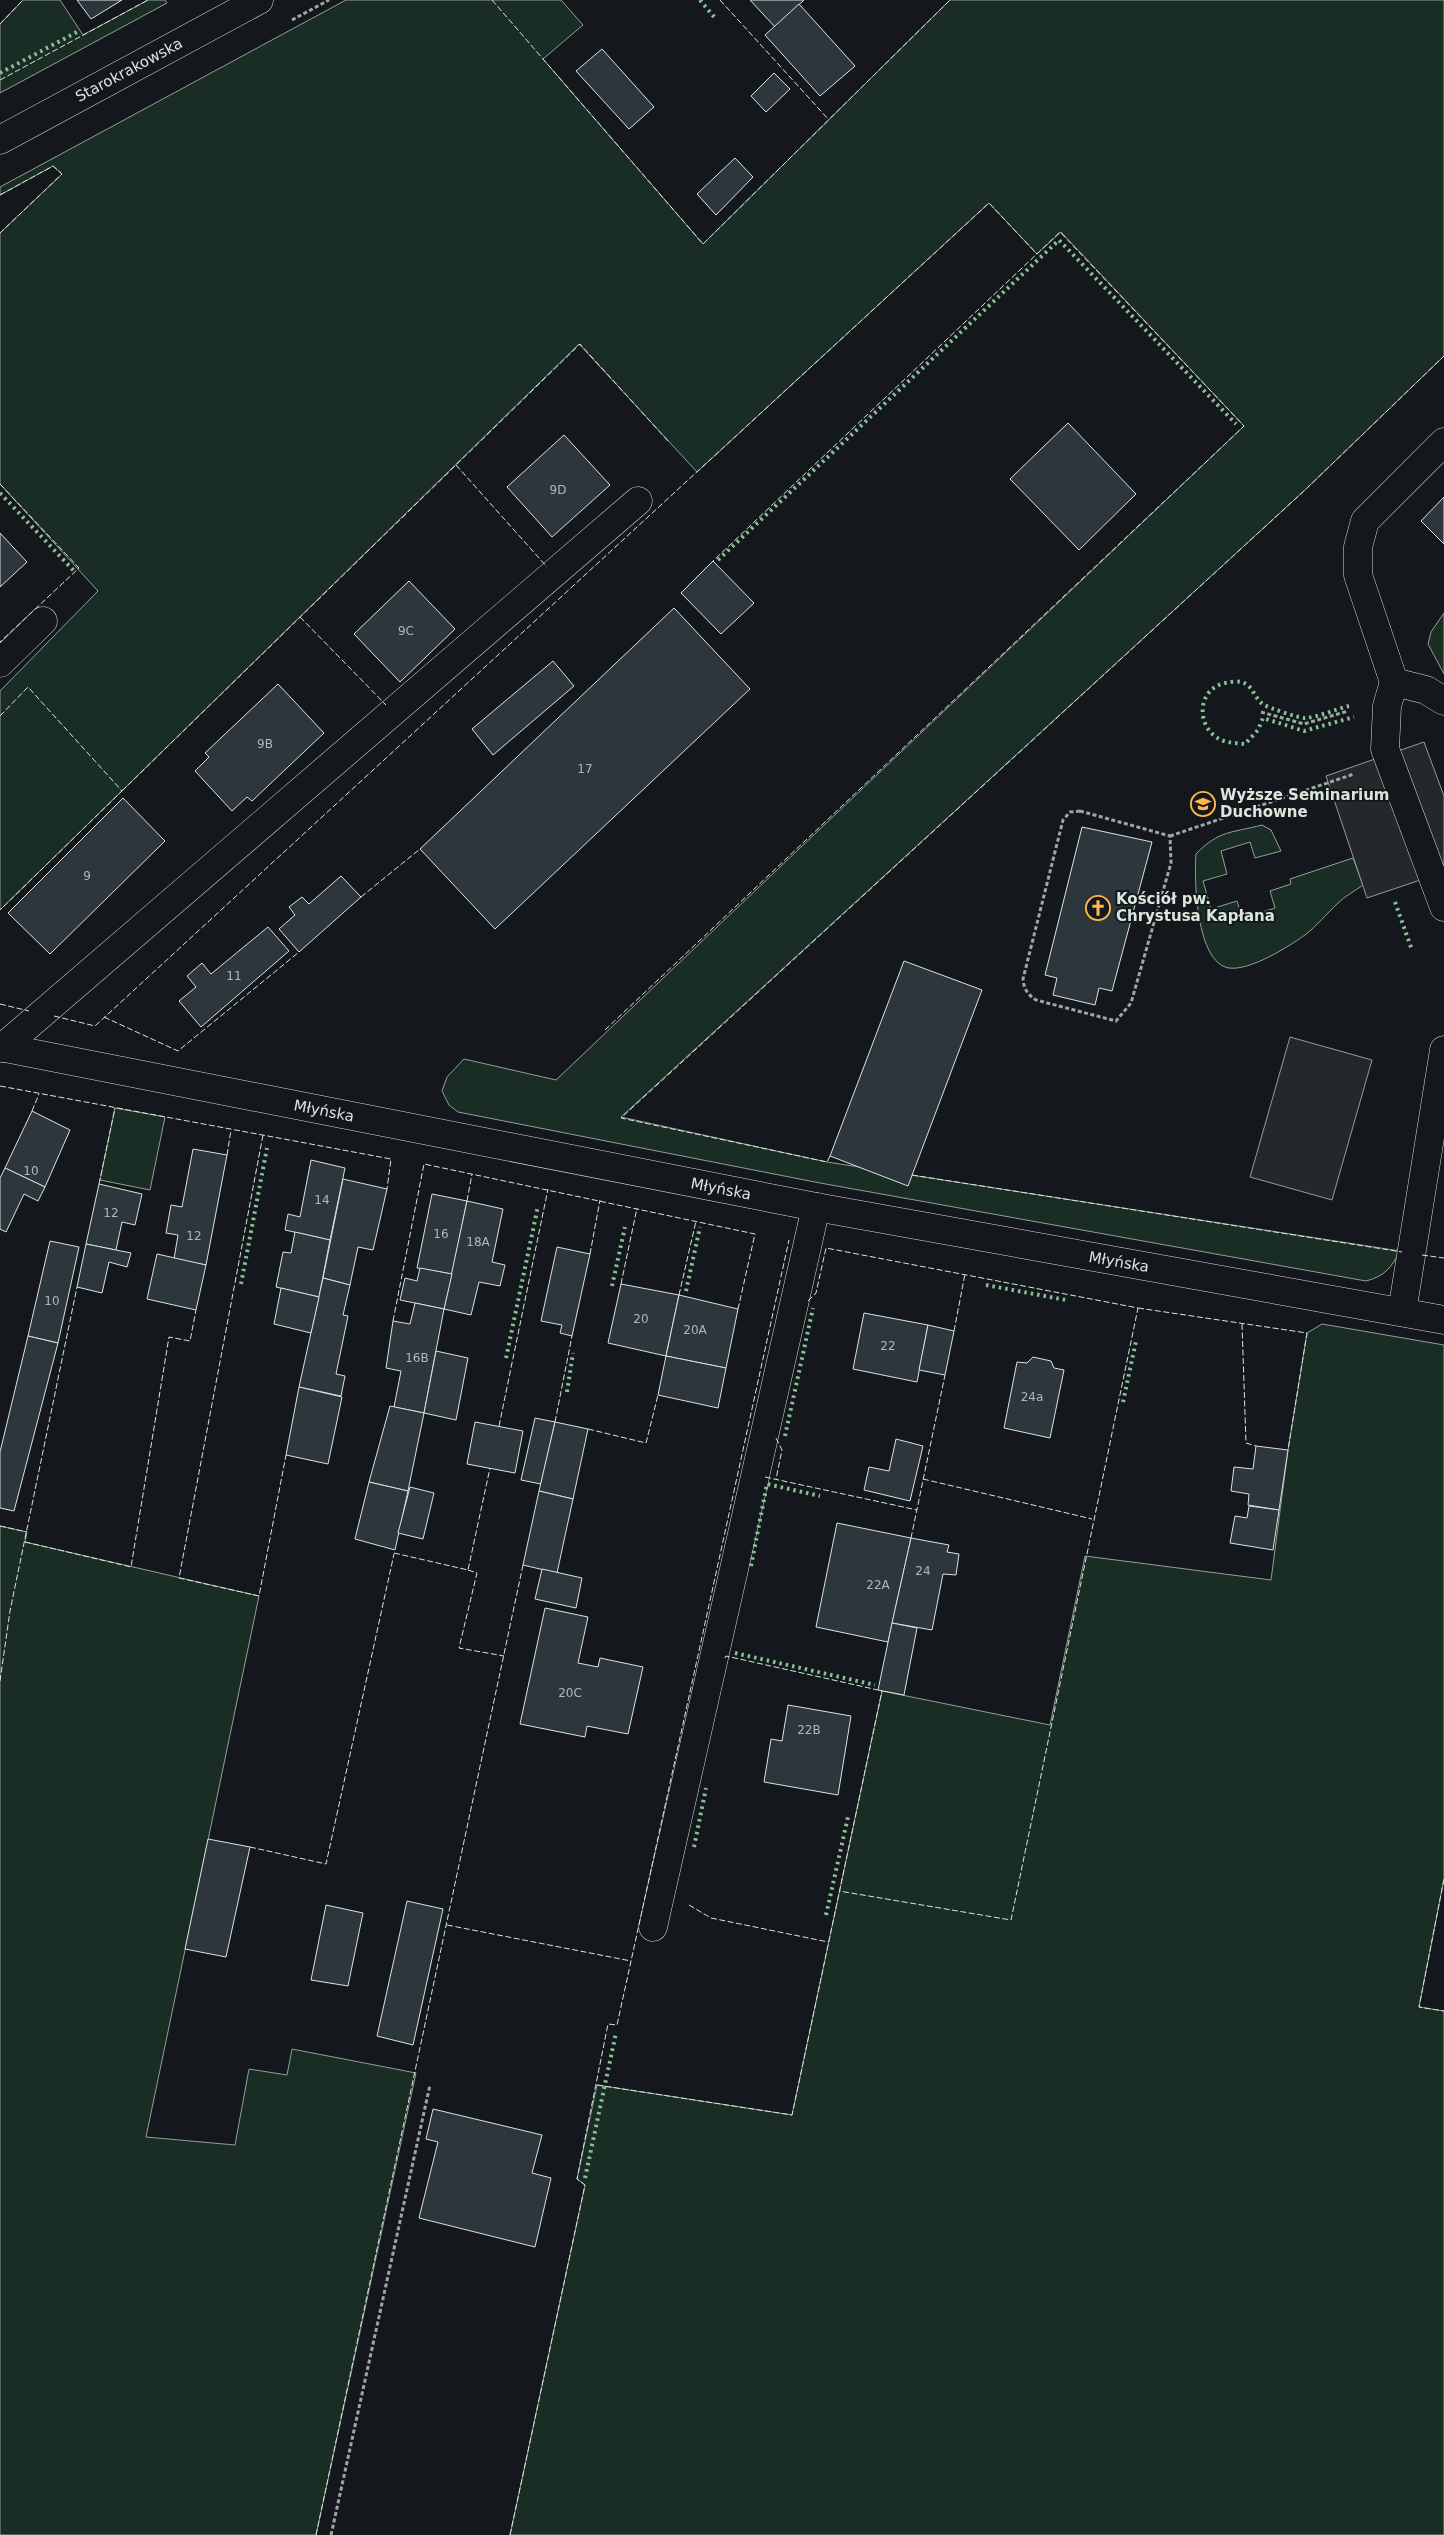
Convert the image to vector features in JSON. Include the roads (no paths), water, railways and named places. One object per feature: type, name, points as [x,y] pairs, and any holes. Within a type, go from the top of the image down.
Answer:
[{"type":"street","name":"Starokrakowska","points":[[0,140],[259,0]]},
{"type":"street","points":[[1444,442],[1365,521],[1358,547],[1358,575],[1394,682],[1387,706],[1385,749],[1444,907]]},
{"type":"street","points":[[1,1047],[638,501]]},
{"type":"street","points":[[0,663],[43,621]]},
{"type":"street","points":[[1394,682],[1426,690],[1444,701]]},
{"type":"street","name":"Młyńska","points":[[1,1047],[816,1207],[1444,1320]]},
{"type":"street","points":[[1402,1312],[1444,1050]]},
{"type":"street","points":[[653,1927],[816,1207]]},
{"type":"place","name":"Wyższe Seminarium Duchowne","points":[[1203,804]]},
{"type":"place","name":"Kościół pw. Chrystusa Kapłana","points":[[1098,908]]}]
